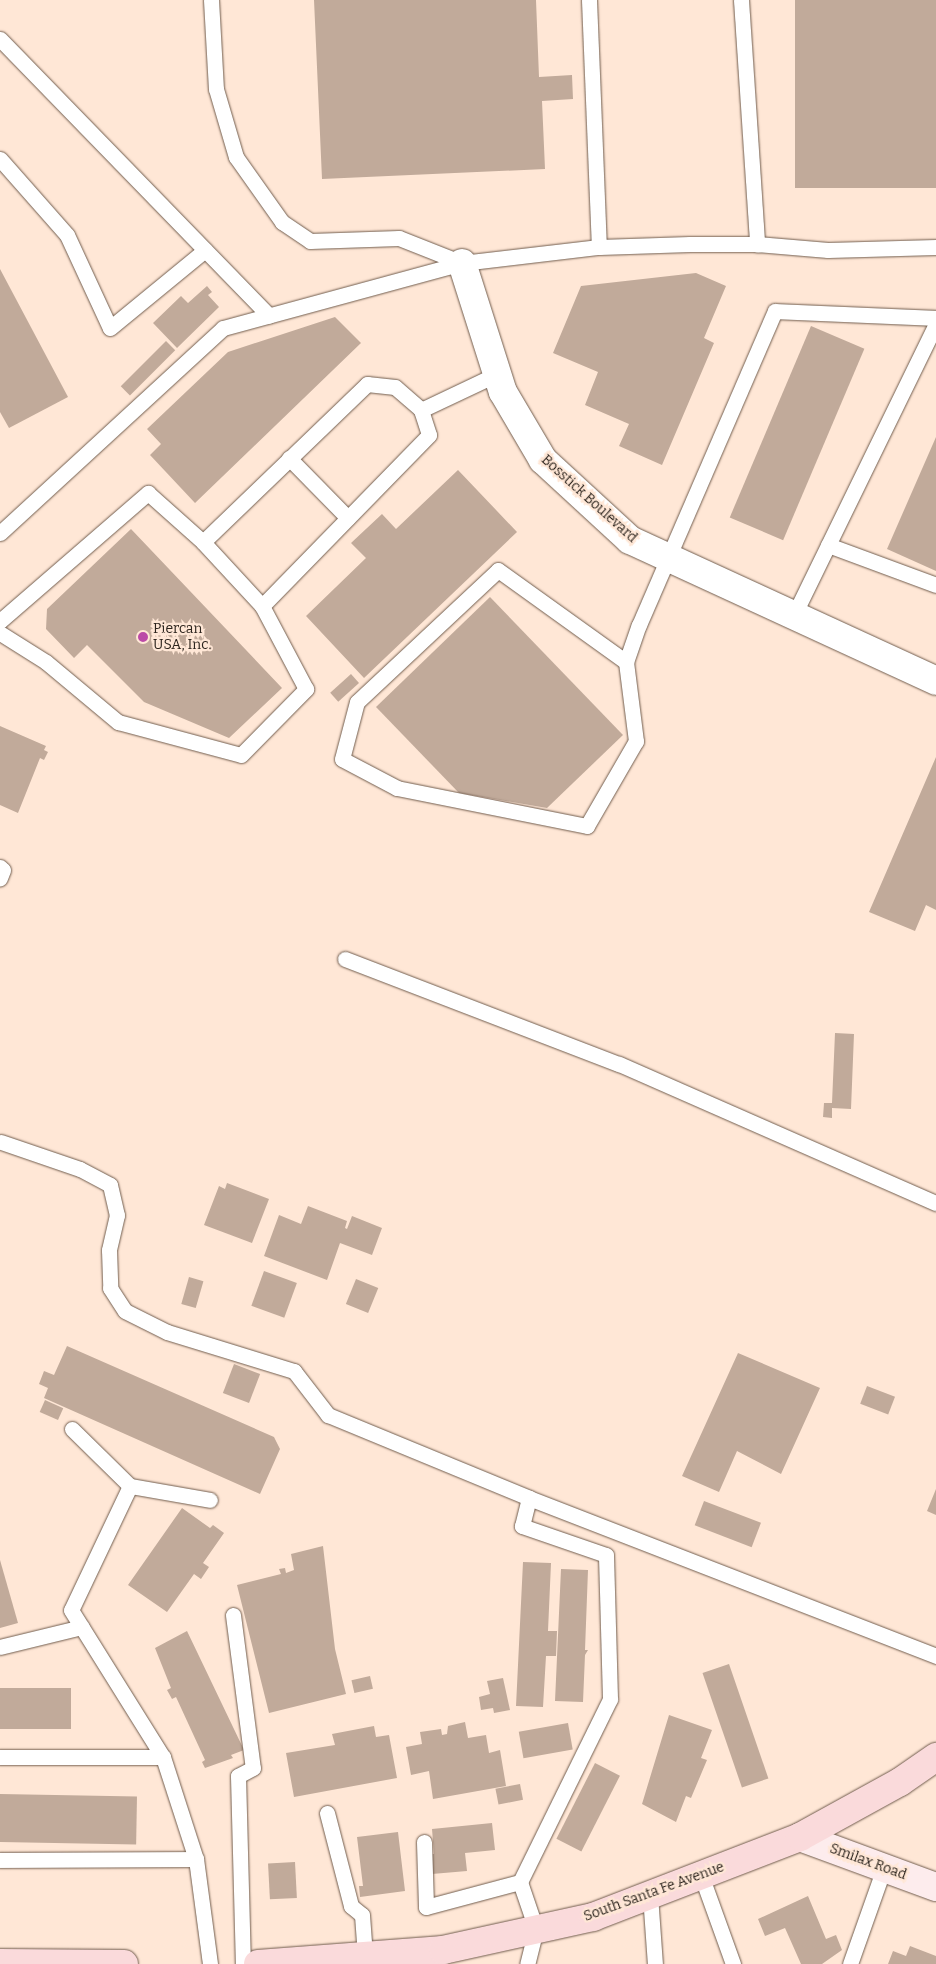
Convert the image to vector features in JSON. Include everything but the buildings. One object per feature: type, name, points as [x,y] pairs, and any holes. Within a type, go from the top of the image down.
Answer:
[{"type":"main road","name":"South Santa Fe Avenue","points":[[258,1964],[328,1961],[365,1956],[442,1957],[536,1930],[593,1917],[800,1837],[900,1782],[936,1757]]},
{"type":"main road","points":[[0,1963],[124,1964]]},
{"type":"street","name":"Bosstick Boulevard","points":[[462,262],[502,392],[543,460],[630,540],[667,559],[936,681]]},
{"type":"street","name":"Smilax Road","points":[[800,1837],[936,1887]]},
{"type":"lane","points":[[211,0],[216,89],[236,157],[282,222],[310,241],[399,238],[462,262]]},
{"type":"lane","points":[[590,0],[599,247]]},
{"type":"lane","points":[[741,0],[757,244]]},
{"type":"lane","points":[[0,38],[270,316]]},
{"type":"lane","points":[[0,159],[66,235],[110,328],[205,250]]},
{"type":"lane","points":[[0,534],[223,328],[462,262],[599,247],[757,244],[828,250],[936,247]]},
{"type":"lane","points":[[626,662],[498,570],[357,702],[342,759],[397,788],[587,826],[636,741],[626,662],[667,559],[775,311],[936,318]]},
{"type":"lane","points":[[793,617],[936,324]]},
{"type":"lane","points":[[421,410],[497,374]]},
{"type":"lane","points":[[203,542],[367,384],[394,387],[421,410],[429,434],[262,606]]},
{"type":"lane","points":[[289,458],[348,518]]},
{"type":"lane","points":[[0,621],[148,493],[203,542],[262,606],[306,690],[241,755],[118,722],[46,662],[0,633]]},
{"type":"lane","points":[[828,545],[936,585]]},
{"type":"lane","points":[[0,867],[3,870],[0,878]]},
{"type":"lane","points":[[345,959],[619,1064],[936,1203]]},
{"type":"lane","points":[[1,1142],[80,1169],[110,1185],[117,1215],[109,1250],[110,1288],[125,1311],[167,1332],[294,1372],[328,1415],[529,1498],[936,1656]]},
{"type":"lane","points":[[72,1430],[130,1486],[210,1500]]},
{"type":"lane","points":[[130,1486],[71,1610],[163,1757],[196,1859],[210,1964]]},
{"type":"lane","points":[[527,1964],[536,1930],[520,1882],[610,1699],[606,1555],[522,1526],[529,1498]]},
{"type":"lane","points":[[233,1616],[253,1768],[238,1776],[243,1964]]},
{"type":"lane","points":[[0,1647],[82,1627]]},
{"type":"lane","points":[[0,1757],[163,1757]]},
{"type":"lane","points":[[327,1813],[352,1906],[362,1915],[365,1956]]},
{"type":"lane","points":[[424,1842],[426,1907],[520,1882]]},
{"type":"lane","points":[[0,1860],[196,1859]]},
{"type":"lane","points":[[850,1964],[884,1868]]},
{"type":"lane","points":[[701,1875],[734,1964]]},
{"type":"lane","points":[[650,1895],[655,1964]]},
{"type":"place","name":"Piercan USA, Inc.","points":[[143,637]]}]
